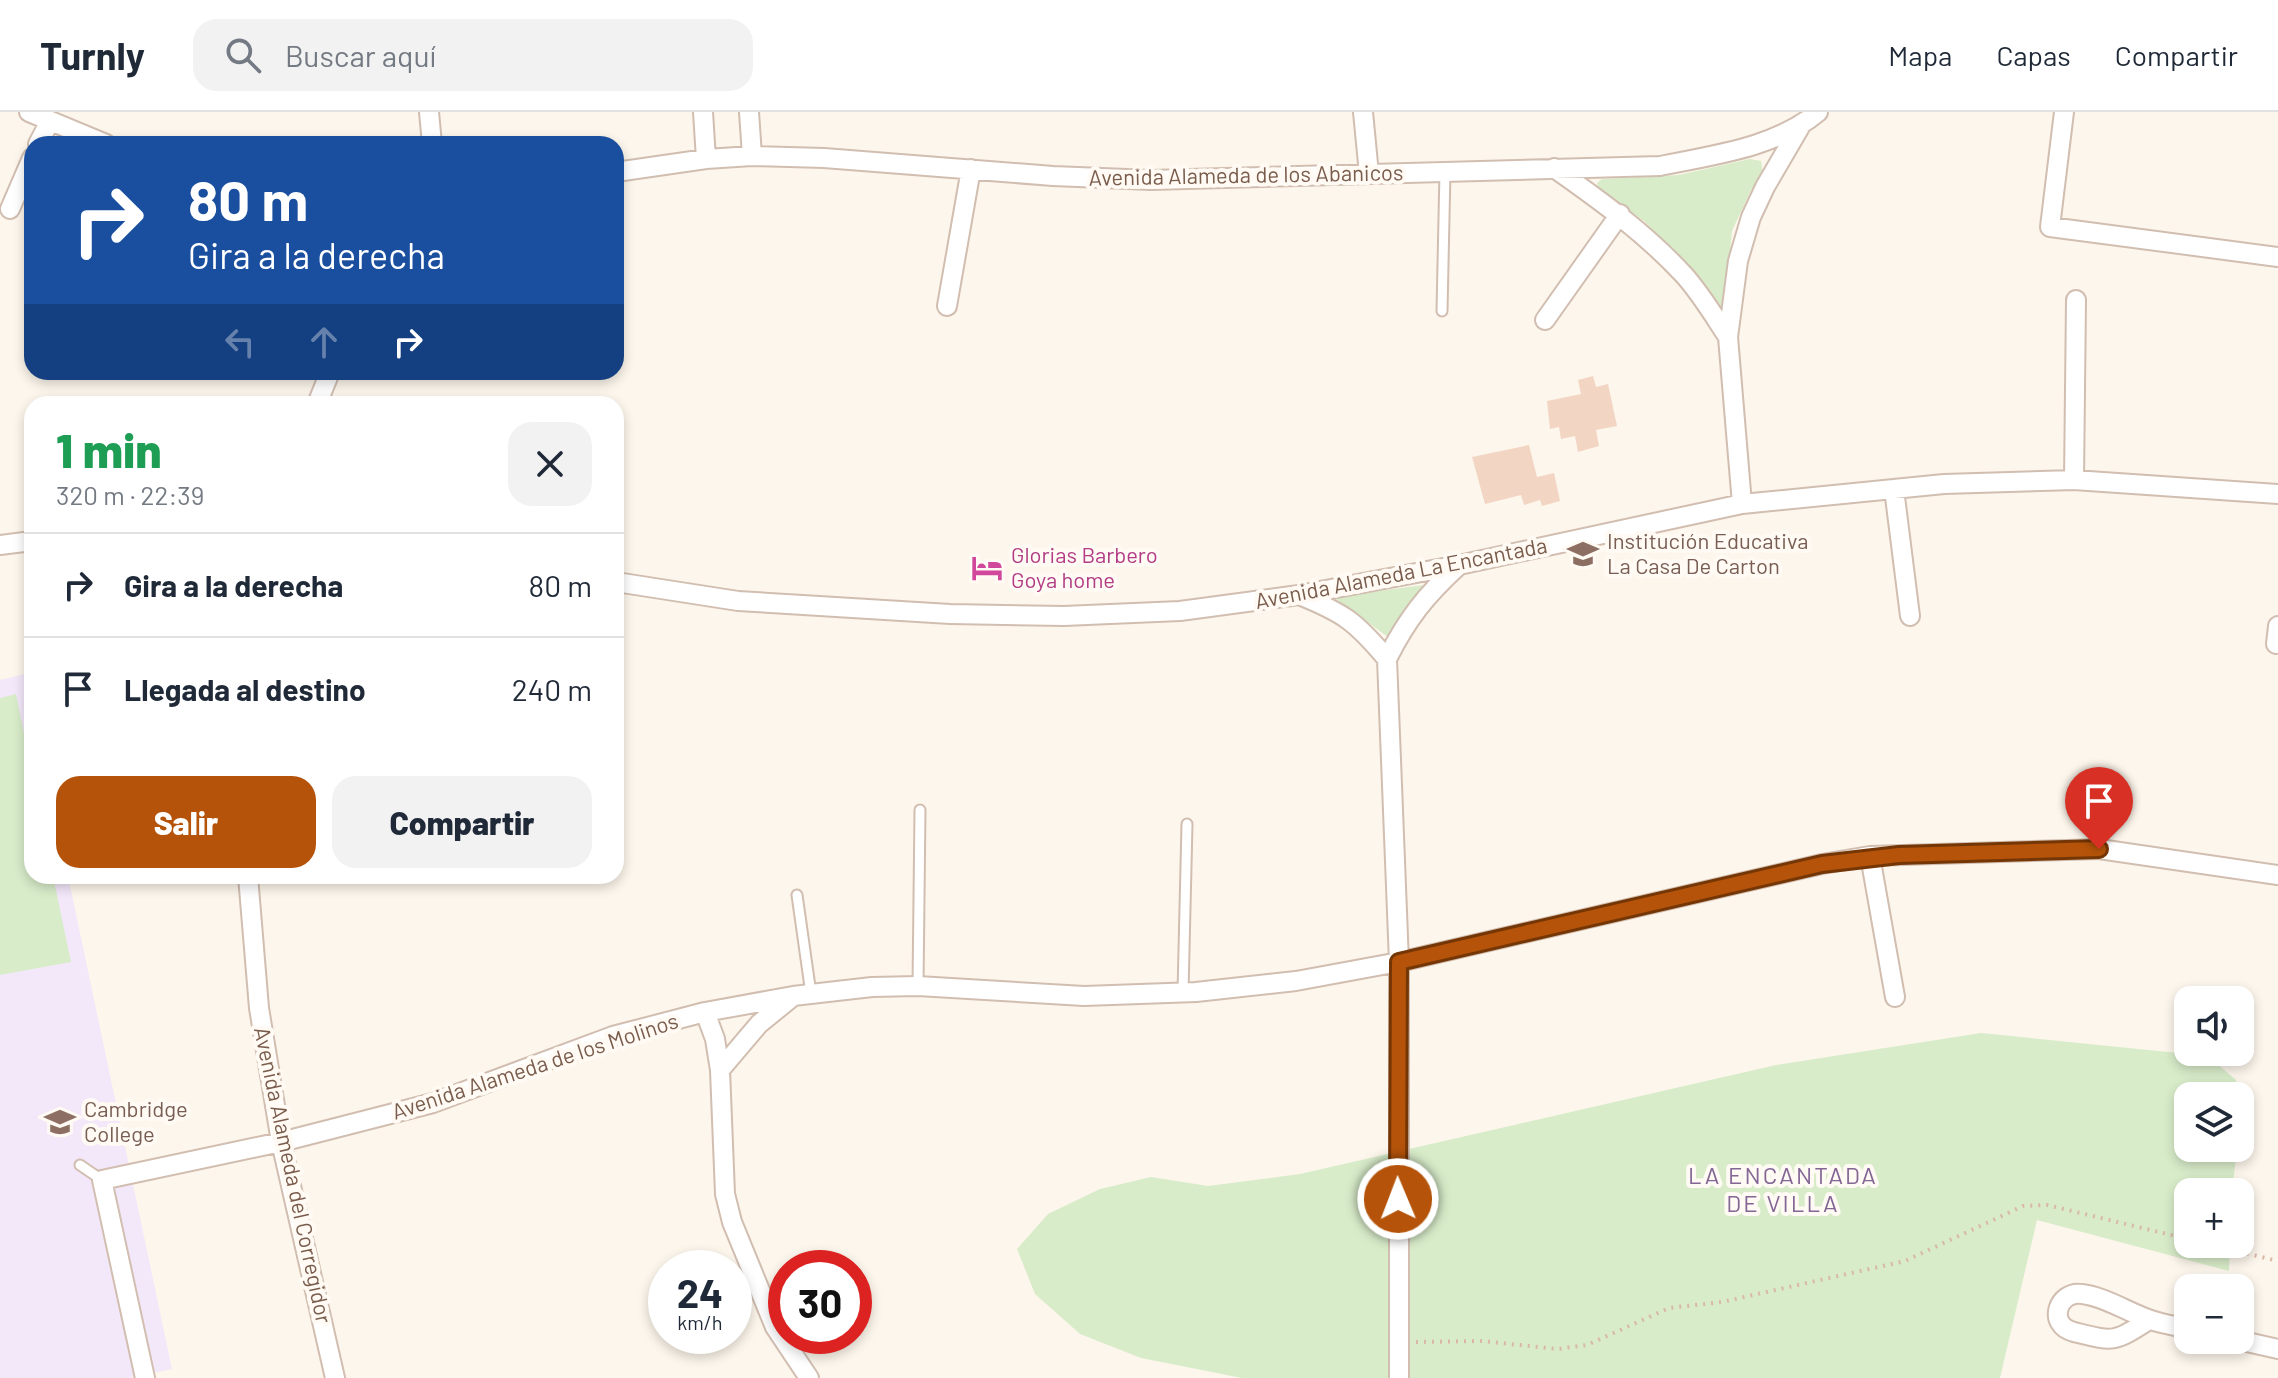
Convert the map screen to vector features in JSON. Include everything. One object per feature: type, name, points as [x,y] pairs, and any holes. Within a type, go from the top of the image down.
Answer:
[{"type":"street","points":[[29,112],[87,136]]},
{"type":"street","points":[[429,112],[431,136]]},
{"type":"street","points":[[703,112],[706,159]]},
{"type":"street","points":[[749,112],[752,156]]},
{"type":"street","points":[[1363,112],[1369,174]]},
{"type":"street","name":"Avenida Alameda de los Abanicos","points":[[624,171],[752,156],[1151,180],[1660,166],[1738,150],[1800,127],[1818,112]]},
{"type":"street","points":[[2064,112],[2050,227],[2278,257]]},
{"type":"street","points":[[42,136],[50,121]]},
{"type":"street","points":[[1742,504],[1728,337],[1738,261],[1751,217],[1800,127]]},
{"type":"street","points":[[1554,168],[1647,237],[1687,278],[1728,337]]},
{"type":"street","points":[[947,306],[971,169]]},
{"type":"street","points":[[10,209],[24,177]]},
{"type":"street","points":[[1545,320],[1620,214]]},
{"type":"street","points":[[2074,480],[2076,300]]},
{"type":"street","name":"Avenida Alameda La Encantada","points":[[624,583],[738,601],[950,614],[1064,616],[1180,611],[1299,595],[1459,565],[1742,504],[1944,484],[2074,480],[2278,494]]},
{"type":"street","points":[[1894,489],[1910,616]]},
{"type":"street","points":[[0,545],[24,542]]},
{"type":"street","points":[[1399,1378],[1399,962],[1387,659],[1404,625],[1426,596],[1459,565]]},
{"type":"street","points":[[1299,595],[1336,610],[1362,629],[1387,659]]},
{"type":"street","name":"Avenida Alameda de los Molinos","points":[[102,1180],[281,1142],[433,1103],[613,1036],[705,1012],[802,995],[872,987],[918,986],[1084,996],[1183,992],[1296,981],[1399,962],[1822,864],[1870,856],[2099,849],[2277,876]]},
{"type":"street","points":[[1870,856],[1895,997]]},
{"type":"street","name":"Avenida Alameda del Corregidor","points":[[249,884],[259,1008],[281,1142],[335,1378]]},
{"type":"street","points":[[720,1070],[759,1024],[802,995]]},
{"type":"street","points":[[705,1012],[715,1039],[720,1070],[725,1194],[732,1222],[775,1327],[809,1378]]},
{"type":"street","points":[[102,1180],[145,1378]]},
{"type":"street","points":[[2149,1320],[2174,1326]]},
{"type":"street","points":[[2254,1344],[2278,1349]]},
{"type":"lane","points":[[1442,311],[1447,195],[1445,171]]},
{"type":"lane","points":[[918,986],[920,810]]},
{"type":"lane","points":[[1183,992],[1187,824]]},
{"type":"lane","points":[[797,895],[802,995]]},
{"type":"lane","points":[[80,1165],[102,1180]]},
{"type":"path","points":[[1399,1342],[1482,1341],[1557,1349],[1587,1345],[1669,1308],[1722,1302],[1905,1261],[2023,1206],[2047,1205],[2174,1236]]},
{"type":"path","points":[[2254,1255],[2278,1261]]},
{"type":"shaded area","name":"Cambridge College","points":[[24,674],[24,884],[70,884],[172,1369],[129,1378],[0,1378],[0,680]]},
{"type":"green space","points":[[1750,159],[1761,161],[1763,173],[1751,190],[1732,231],[1724,313],[1720,313],[1700,281],[1644,221],[1599,191],[1597,183],[1602,179],[1679,175]]},
{"type":"green space","points":[[1424,585],[1388,637],[1333,597]]},
{"type":"green space","points":[[16,694],[24,734],[24,884],[55,884],[71,962],[0,975],[0,698]]},
{"type":"green space","points":[[1981,1033],[2174,1053],[2174,1066],[2220,1066],[2236,1082],[2174,1082],[2174,1162],[2235,1162],[2234,1178],[2174,1178],[2174,1256],[2037,1220],[2000,1378],[1242,1378],[1141,1358],[1080,1334],[1035,1294],[1017,1249],[1048,1214],[1100,1189],[1151,1177],[1208,1186],[1300,1174],[1776,1065]]},
{"type":"green space","points":[[2180,1258],[2229,1258],[2229,1271]]},
{"type":"building","points":[[1593,376],[1596,387],[1608,384],[1617,426],[1596,430],[1599,446],[1578,452],[1575,436],[1561,439],[1559,427],[1550,429],[1547,401],[1581,394],[1578,380]]},
{"type":"building","points":[[1529,445],[1537,477],[1554,473],[1560,501],[1542,506],[1540,500],[1524,505],[1521,495],[1485,504],[1472,457]]},
{"type":"place","name":"Institución Educativa La Casa De Carton","points":[[1583,554]]},
{"type":"place","name":"Glorias Barbero Goya home","points":[[987,568]]},
{"type":"place","name":"Cambridge College","points":[[60,1122]]},
{"type":"district","name":"LA ENCANTADA DE VILLA","points":[[1783,1190]]},
{"type":"route","points":[[1398,1199],[1399,962],[1822,864],[1870,856],[2099,849]]}]
